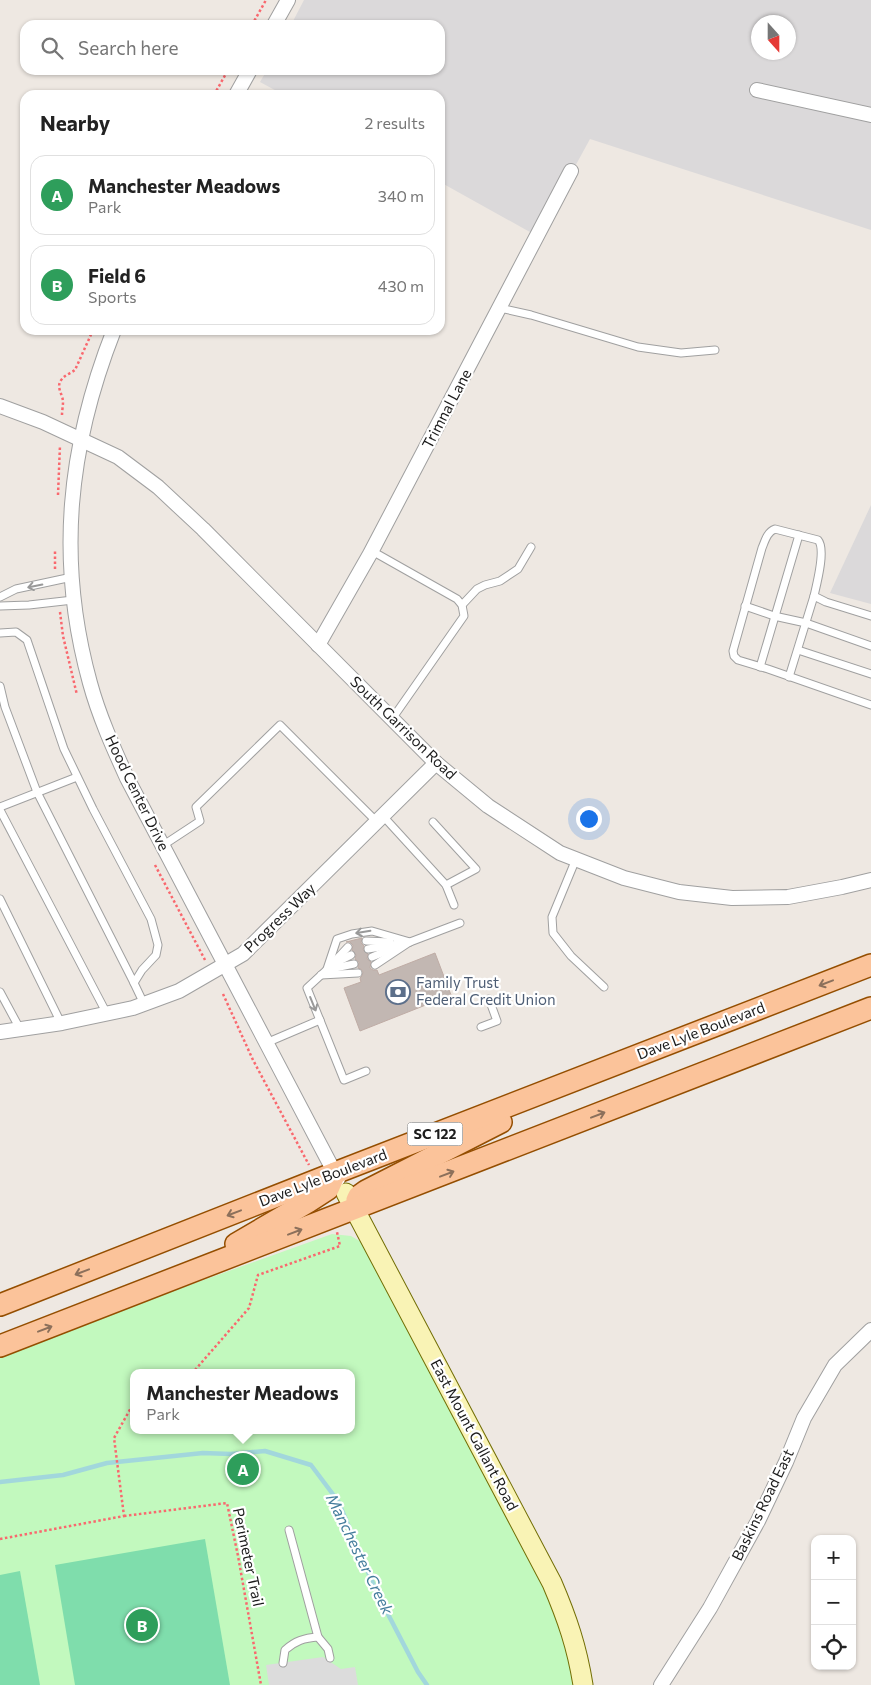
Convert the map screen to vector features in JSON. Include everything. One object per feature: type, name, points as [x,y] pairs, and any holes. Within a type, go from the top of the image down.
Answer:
[{"type":"main road","name":"Dave Lyle Boulevard","points":[[0,1305],[871,965]]},
{"type":"main road","name":"SC 122","points":[[0,1346],[332,1217],[350,1201],[871,1008]]},
{"type":"main road","points":[[350,1201],[355,1203],[359,1196],[366,1191],[608,1068]]},
{"type":"main road","points":[[175,1278],[315,1198],[328,1189],[335,1173]]},
{"type":"street","points":[[277,20],[288,0]]},
{"type":"street","points":[[239,90],[247,75]]},
{"type":"street","points":[[757,90],[871,115]]},
{"type":"street","name":"Trimnal Lane","points":[[318,645],[372,551],[571,172]]},
{"type":"street","name":"Hood Center Drive","points":[[112,335],[89,401],[80,439],[70,514],[73,600],[78,634],[90,683],[106,731],[127,778],[350,1201]]},
{"type":"street","name":"South Garrison Road","points":[[0,406],[43,422],[118,457],[158,487],[210,536],[436,763],[488,806],[560,853],[624,878],[679,892],[732,898],[788,897],[871,880]]},
{"type":"street","name":"Progress Way","points":[[0,1032],[62,1023],[133,1008],[179,991],[243,954],[436,763]]},
{"type":"street","name":"East Mount Gallant Road","points":[[350,1201],[552,1583],[578,1654],[583,1685]]},
{"type":"street","name":"Baskins Road East","points":[[660,1685],[710,1608],[758,1521],[786,1462],[804,1418],[835,1365],[871,1330]]},
{"type":"lane","points":[[500,308],[549,320],[638,347],[680,353],[715,350]]},
{"type":"lane","points":[[789,677],[814,596],[822,553],[821,544],[818,540],[775,529],[771,530],[768,534],[762,548],[733,651],[734,656],[738,660],[871,705]]},
{"type":"lane","points":[[760,666],[799,535]]},
{"type":"lane","points":[[462,605],[477,589],[500,581],[518,569],[531,548]]},
{"type":"lane","points":[[372,551],[457,599],[462,605],[464,616],[392,719]]},
{"type":"lane","points":[[0,596],[16,589],[72,577]]},
{"type":"lane","points":[[814,596],[826,602],[871,616]]},
{"type":"lane","points":[[0,606],[73,600]]},
{"type":"lane","points":[[745,606],[774,616],[806,623],[871,646]]},
{"type":"lane","points":[[0,633],[16,632],[27,640],[64,749],[151,920],[158,946],[156,955],[142,970],[134,983]]},
{"type":"lane","points":[[798,650],[871,674]]},
{"type":"lane","points":[[0,686],[5,707],[37,792],[144,1004]]},
{"type":"lane","points":[[162,846],[200,821],[196,807],[280,725],[380,819],[446,885],[454,905]]},
{"type":"lane","points":[[77,776],[0,808],[107,1014]]},
{"type":"lane","points":[[434,822],[476,869],[446,885]]},
{"type":"lane","points":[[576,859],[552,917],[553,933],[571,956],[604,986]]},
{"type":"lane","points":[[0,899],[62,1023]]},
{"type":"lane","points":[[372,957],[460,923]]},
{"type":"lane","points":[[327,970],[337,939],[352,934],[372,931],[410,942]]},
{"type":"lane","points":[[367,945],[410,942]]},
{"type":"lane","points":[[375,965],[410,942]]},
{"type":"lane","points":[[327,970],[348,947]]},
{"type":"lane","points":[[351,956],[333,964],[307,988],[344,1080],[366,1071]]},
{"type":"lane","points":[[327,970],[354,964]]},
{"type":"lane","points":[[321,975],[358,972]]},
{"type":"lane","points":[[0,992],[20,1029]]},
{"type":"lane","points":[[480,1027],[497,1021],[489,999]]},
{"type":"lane","points":[[266,1043],[320,1020]]},
{"type":"lane","points":[[289,1530],[318,1637],[328,1649],[330,1658]]},
{"type":"lane","points":[[283,1663],[284,1650],[294,1642],[305,1638],[318,1637]]},
{"type":"path","points":[[255,20],[266,0]]},
{"type":"path","points":[[217,90],[225,75]]},
{"type":"path","points":[[61,416],[63,401],[59,385],[60,381],[64,376],[75,370],[91,335]]},
{"type":"path","points":[[196,1369],[249,1308],[258,1274],[340,1246],[332,1217]]},
{"type":"path","points":[[0,1539],[124,1516],[114,1438],[130,1410]]},
{"type":"path","name":"Perimeter Trail","points":[[124,1516],[227,1503],[261,1685]]},
{"type":"shaded area","points":[[304,0],[871,0],[871,230],[590,139],[537,236],[445,185],[445,90],[275,90],[260,82],[264,75],[445,75],[445,20],[294,20]]},
{"type":"shaded area","points":[[871,505],[871,604],[830,593]]},
{"type":"shaded area","points":[[323,1657],[341,1669],[355,1667],[358,1685],[269,1685],[266,1665]]},
{"type":"green space","points":[[332,1234],[351,1236],[370,1247],[546,1586],[569,1658],[573,1685],[0,1685],[0,1353]]},
{"type":"green space","points":[[205,1539],[230,1685],[75,1685],[55,1565]]},
{"type":"green space","points":[[20,1571],[40,1685],[0,1685],[0,1575]]},
{"type":"building","name":"Family Trust Federal Credit Union","points":[[362,938],[363,950],[368,954],[367,959],[371,962],[370,968],[377,970],[379,975],[435,953],[451,995],[360,1031],[344,988],[361,982],[360,978],[363,972],[358,968],[359,962],[355,959],[356,955],[352,950],[353,945],[350,942],[346,942]]},
{"type":"waterway","name":"Manchester Creek","points":[[0,1482],[63,1475],[107,1463],[203,1453],[231,1454],[265,1451],[311,1465],[338,1501],[377,1593],[418,1672],[427,1685]]},
{"type":"place","name":"Family Trust Federal Credit Union","points":[[398,992]]},
{"type":"place","name":"Manchester Meadows","points":[[243,1469]]},
{"type":"place","name":"Field 6","points":[[142,1625]]}]
